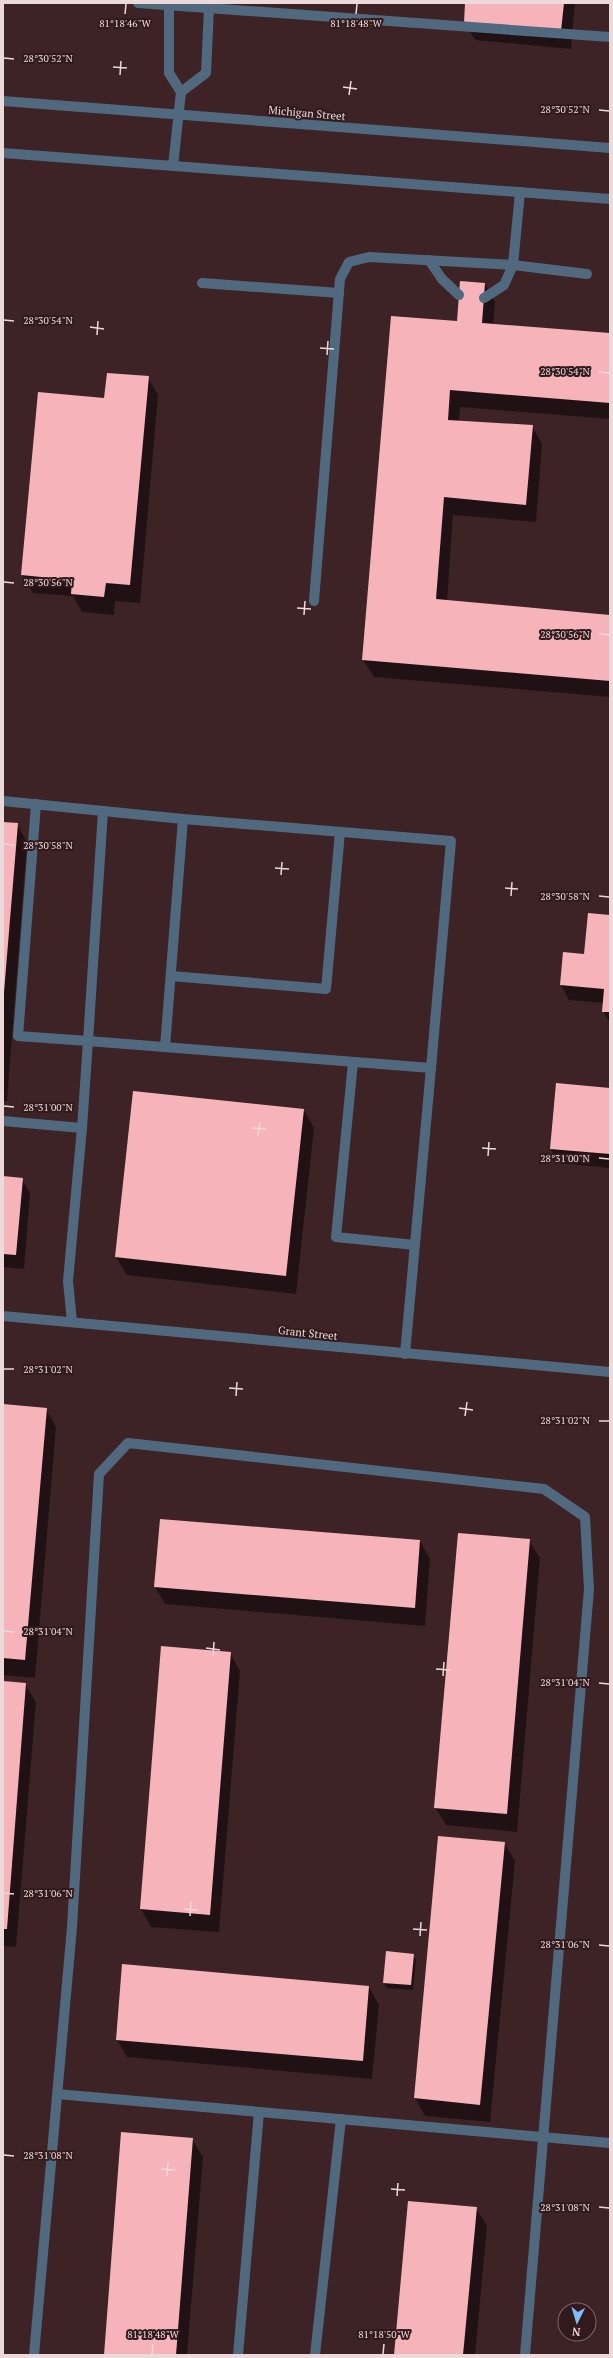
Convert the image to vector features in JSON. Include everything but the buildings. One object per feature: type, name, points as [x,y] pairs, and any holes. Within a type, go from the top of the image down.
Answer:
[{"type":"street","points":[[138,3],[610,36]]},
{"type":"street","points":[[169,6],[169,73],[181,92],[173,166]]},
{"type":"street","points":[[181,92],[206,73],[209,8]]},
{"type":"street","name":"Michigan Street","points":[[3,101],[610,148]]},
{"type":"street","points":[[3,154],[610,199]]},
{"type":"street","points":[[484,298],[504,285],[513,265],[520,192]]},
{"type":"street","points":[[314,601],[340,279],[349,262],[369,257],[429,260],[513,265],[587,274]]},
{"type":"street","points":[[429,260],[442,279],[459,295]]},
{"type":"street","points":[[202,283],[339,293]]},
{"type":"street","points":[[3,801],[183,819],[451,841],[404,1354]]},
{"type":"street","points":[[36,804],[18,1036],[431,1068]]},
{"type":"street","points":[[72,1322],[68,1281],[82,1128],[103,811]]},
{"type":"street","points":[[166,1047],[183,819]]},
{"type":"street","points":[[171,976],[326,989],[340,832]]},
{"type":"street","points":[[353,1062],[336,1237],[415,1245]]},
{"type":"street","points":[[3,1121],[82,1128]]},
{"type":"street","name":"Grant Street","points":[[3,1316],[610,1372]]},
{"type":"street","points":[[34,2355],[72,1926],[99,1474],[128,1443],[544,1489],[585,1517],[589,1589],[525,2355]]},
{"type":"street","points":[[57,2094],[610,2144]]},
{"type":"street","points":[[238,2355],[260,2112]]},
{"type":"street","points":[[315,2355],[340,2119]]}]
